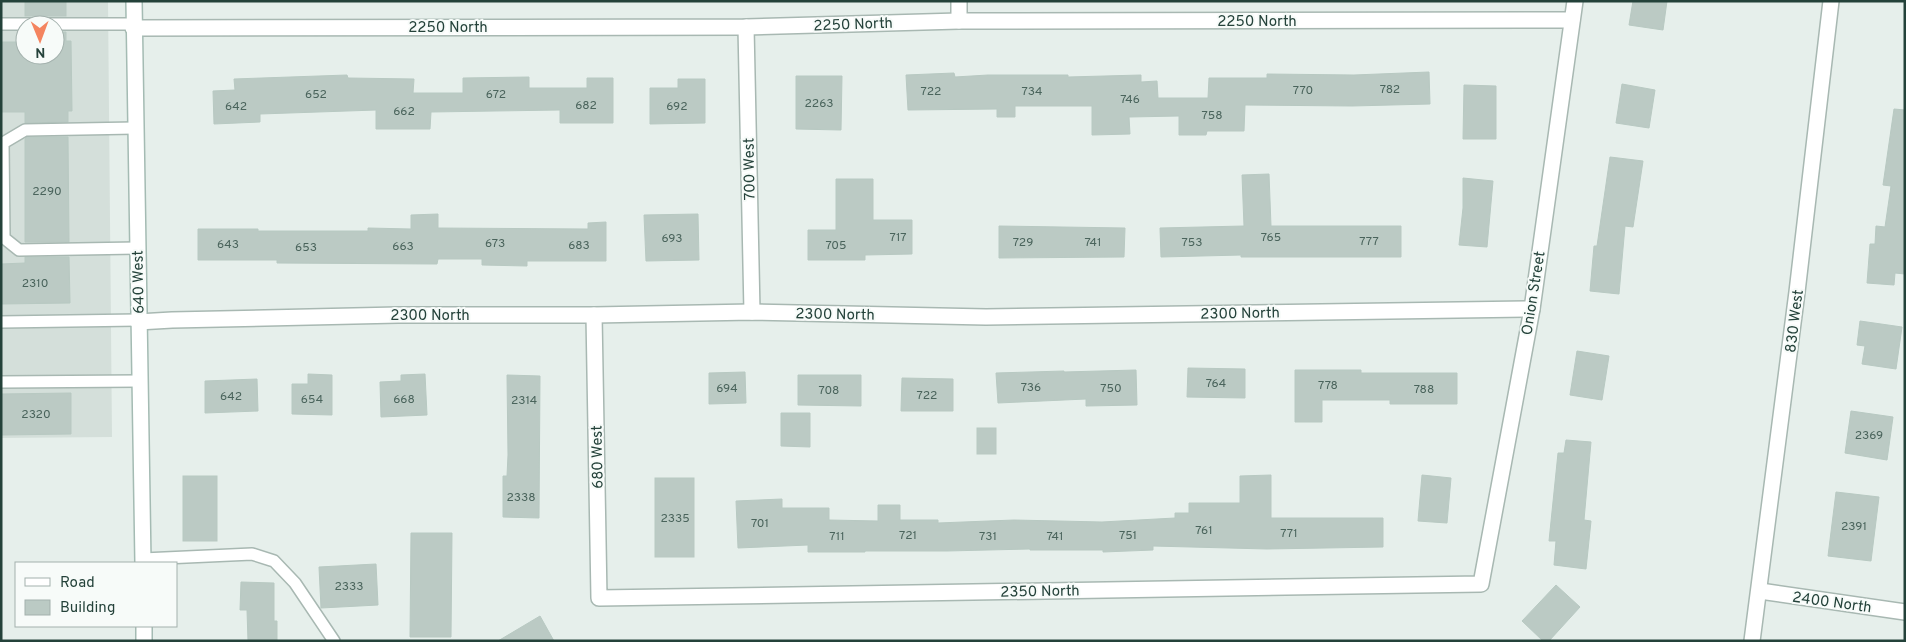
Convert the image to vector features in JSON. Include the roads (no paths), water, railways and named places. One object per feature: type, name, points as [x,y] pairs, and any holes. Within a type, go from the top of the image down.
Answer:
[{"type":"street","name":"640 West","points":[[134,1],[143,561]]},
{"type":"street","points":[[959,1],[959,21]]},
{"type":"street","name":"Onion Street","points":[[1481,584],[1532,308],[1575,1]]},
{"type":"street","name":"830 West","points":[[1752,641],[1760,591],[1797,292],[1831,1]]},
{"type":"street","name":"2250 North","points":[[134,26],[746,27],[959,21],[1572,20]]},
{"type":"street","name":"700 West","points":[[746,27],[752,312]]},
{"type":"street","name":"2300 North","points":[[138,321],[388,315],[594,315],[752,312],[986,316],[1532,308]]},
{"type":"street","name":"680 West","points":[[594,315],[599,598]]},
{"type":"street","name":"2350 North","points":[[599,598],[1481,584]]},
{"type":"street","name":"2400 North","points":[[1760,591],[1905,612]]},
{"type":"street","points":[[144,627],[144,641]]},
{"type":"lane","points":[[1,24],[134,26]]},
{"type":"lane","points":[[135,128],[25,130],[3,143],[4,238],[19,250],[137,248]]},
{"type":"lane","points":[[1,322],[138,321]]},
{"type":"lane","points":[[1,382],[139,381]]},
{"type":"lane","points":[[143,561],[252,554],[274,561],[295,583],[334,641]]}]
